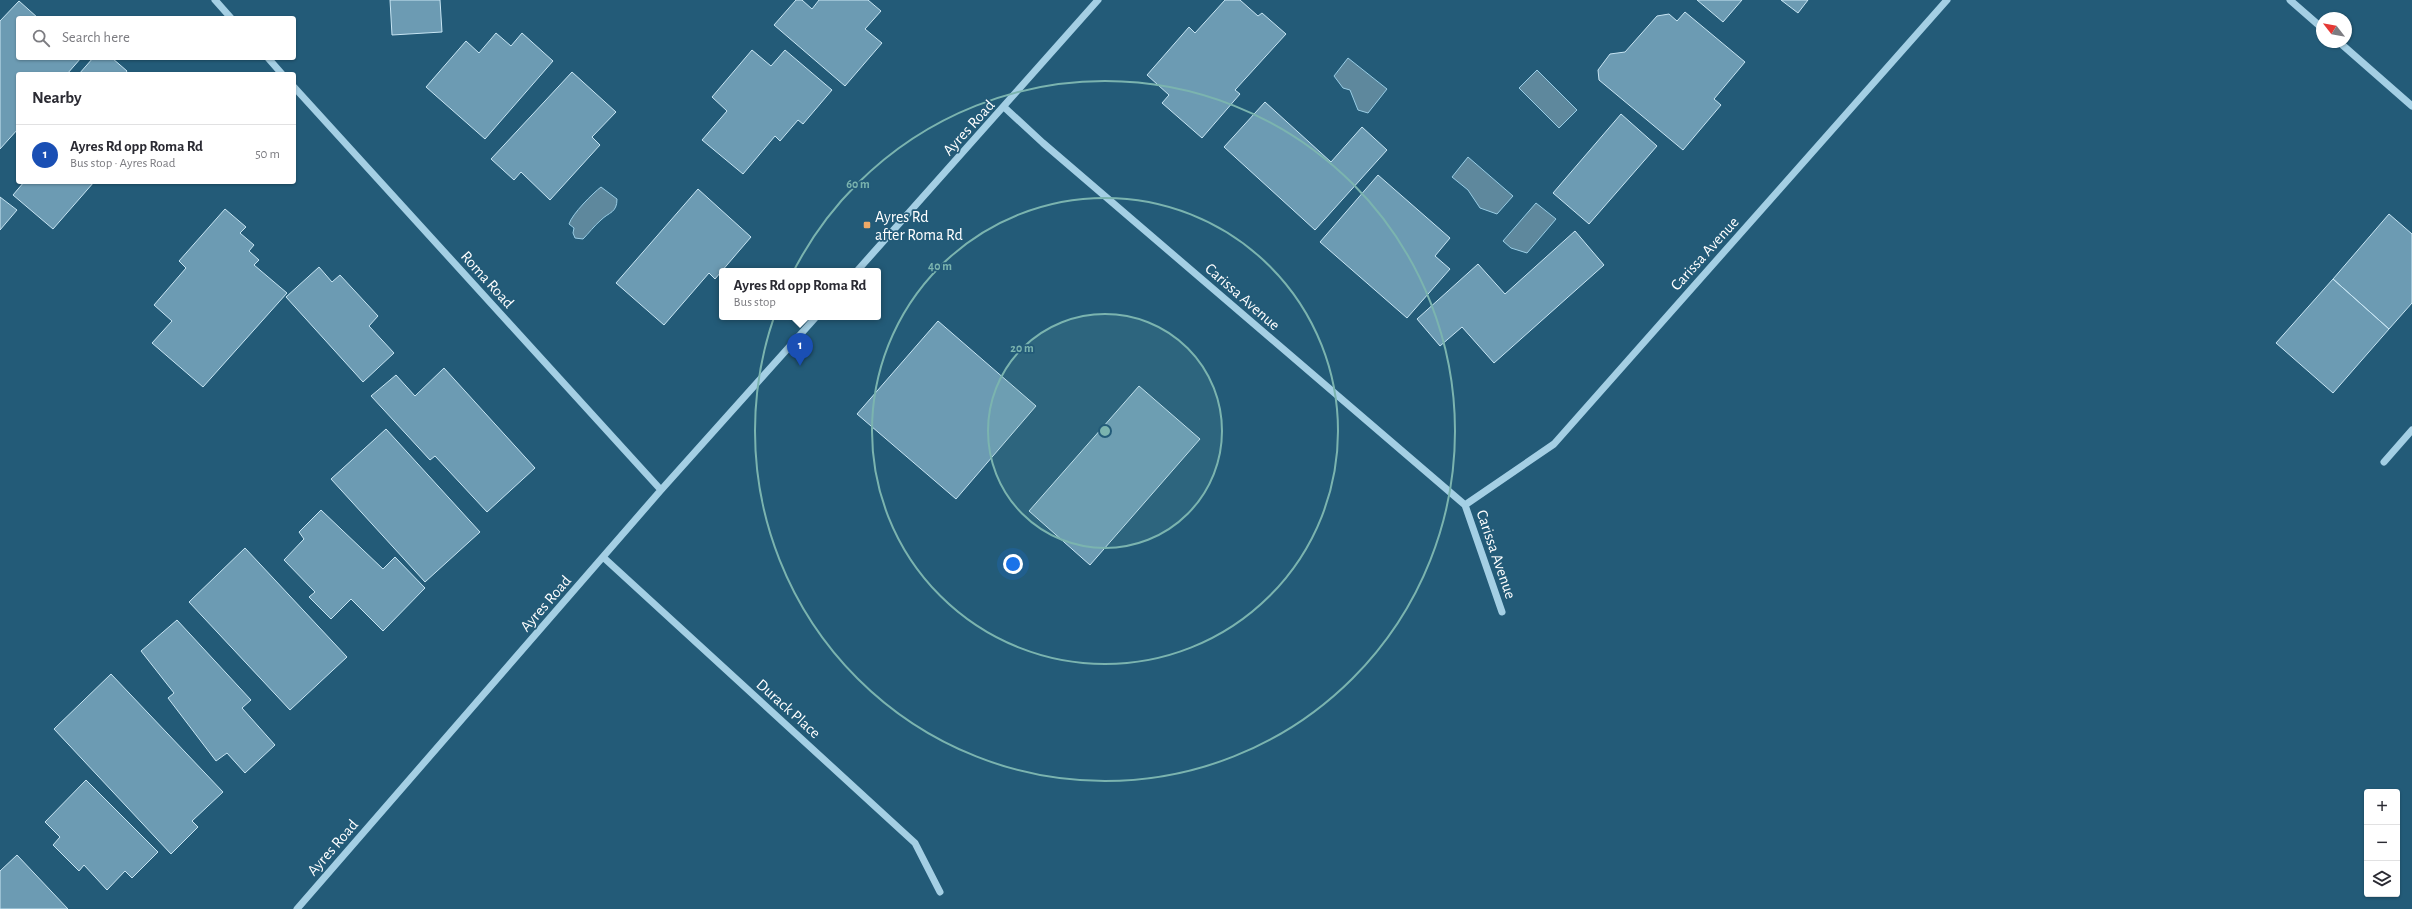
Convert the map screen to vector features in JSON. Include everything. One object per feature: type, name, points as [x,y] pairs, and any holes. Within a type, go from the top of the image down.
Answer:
[{"type":"street","points":[[215,0],[229,16]]},
{"type":"street","name":"Ayres Road","points":[[861,268],[1098,0]]},
{"type":"street","name":"Carissa Avenue","points":[[1465,505],[1554,444],[1947,0]]},
{"type":"street","points":[[2290,0],[2316,23]]},
{"type":"street","points":[[2346,48],[2412,106]]},
{"type":"street","points":[[270,60],[280,72]]},
{"type":"street","name":"Roma Road","points":[[296,89],[661,490]]},
{"type":"street","name":"Carissa Avenue","points":[[1004,107],[1043,143],[1465,505],[1502,612]]},
{"type":"street","name":"Ayres Road","points":[[297,909],[661,490],[813,320]]},
{"type":"street","points":[[2384,462],[2412,430]]},
{"type":"street","name":"Durack Place","points":[[603,557],[915,842],[940,892]]},
{"type":"water","points":[[1348,58],[1387,89],[1368,113],[1358,110],[1350,90],[1343,88],[1334,76]]},
{"type":"water","points":[[1537,70],[1577,110],[1559,128],[1519,88]]},
{"type":"water","points":[[1468,157],[1513,196],[1497,214],[1480,208],[1468,190],[1452,177]]},
{"type":"water","points":[[601,187],[617,199],[616,207],[612,212],[598,222],[583,239],[575,238],[573,233],[574,228],[569,224],[571,220],[583,204]]},
{"type":"water","points":[[1536,203],[1556,219],[1527,253],[1511,248],[1503,241]]},
{"type":"building","points":[[390,0],[440,0],[442,32],[392,35]]},
{"type":"building","points":[[796,0],[802,0],[812,9],[819,0],[868,0],[881,11],[865,29],[882,43],[845,86],[774,25]]},
{"type":"building","points":[[1225,0],[1240,0],[1258,16],[1262,13],[1286,34],[1235,90],[1240,94],[1202,138],[1162,103],[1169,95],[1147,75],[1189,27],[1195,33]]},
{"type":"building","points":[[1697,0],[1742,0],[1723,22]]},
{"type":"building","points":[[1781,0],[1808,0],[1798,13]]},
{"type":"building","points":[[19,1],[36,16],[16,16],[16,60],[79,60],[69,72],[16,72],[16,131],[0,149],[0,21]]},
{"type":"building","points":[[1685,12],[1745,62],[1714,99],[1721,105],[1683,150],[1599,80],[1598,70],[1610,54],[1625,52],[1657,16],[1669,14],[1677,21]]},
{"type":"building","points":[[496,33],[511,46],[522,33],[553,61],[485,139],[426,87],[466,41],[479,53]]},
{"type":"building","points":[[752,50],[771,66],[785,50],[832,90],[803,124],[798,120],[780,141],[775,136],[743,174],[702,140],[727,111],[712,97]]},
{"type":"building","points":[[91,60],[114,60],[127,71],[126,72],[81,72]]},
{"type":"building","points":[[572,72],[616,112],[592,137],[600,145],[550,200],[521,172],[514,180],[491,159]]},
{"type":"building","points":[[1265,102],[1331,162],[1362,127],[1387,150],[1315,230],[1224,147]]},
{"type":"building","points":[[1621,114],[1657,146],[1589,224],[1553,193]]},
{"type":"building","points":[[1378,175],[1450,238],[1435,256],[1450,269],[1407,318],[1320,242]]},
{"type":"building","points":[[22,184],[92,184],[53,229],[13,195]]},
{"type":"building","points":[[698,189],[751,237],[724,268],[719,268],[719,274],[715,279],[709,273],[664,325],[616,283]]},
{"type":"building","points":[[0,197],[17,210],[0,230]]},
{"type":"building","points":[[225,209],[246,227],[240,233],[254,245],[249,251],[259,260],[254,265],[287,293],[203,387],[152,343],[172,321],[154,305],[186,268],[179,261]]},
{"type":"building","points":[[2389,214],[2412,234],[2412,303],[2389,329],[2333,279]]},
{"type":"building","points":[[1575,231],[1604,265],[1494,363],[1462,327],[1440,346],[1417,319],[1478,264],[1505,294]]},
{"type":"building","points":[[319,267],[332,282],[340,275],[378,316],[369,326],[394,353],[363,382],[286,297]]},
{"type":"building","points":[[2333,279],[2389,329],[2333,393],[2276,343]]},
{"type":"building","points":[[938,321],[1036,406],[956,499],[857,414]]},
{"type":"building","points":[[444,368],[535,468],[487,512],[435,456],[430,460],[371,396],[396,375],[415,396]]},
{"type":"building","points":[[1139,386],[1200,439],[1090,565],[1029,511]]},
{"type":"building","points":[[386,429],[480,532],[425,582],[331,479]]},
{"type":"building","points":[[321,510],[383,569],[395,557],[425,588],[383,631],[351,599],[331,619],[309,597],[315,592],[284,560],[304,539],[299,532]]},
{"type":"building","points":[[245,548],[347,657],[290,710],[189,602]]},
{"type":"building","points":[[177,620],[251,700],[242,708],[275,745],[245,773],[227,753],[216,761],[168,698],[174,693],[141,651]]},
{"type":"building","points":[[111,674],[223,792],[192,821],[198,827],[171,854],[54,729]]},
{"type":"building","points":[[86,780],[158,852],[132,878],[125,871],[107,890],[84,865],[79,871],[53,845],[60,837],[45,822]]},
{"type":"building","points":[[17,855],[68,909],[0,909],[0,871]]},
{"type":"place","name":"Ayres Rd after Roma Rd","points":[[867,225]]},
{"type":"place","name":"Ayres Rd opp Roma Rd","points":[[800,366]]}]
